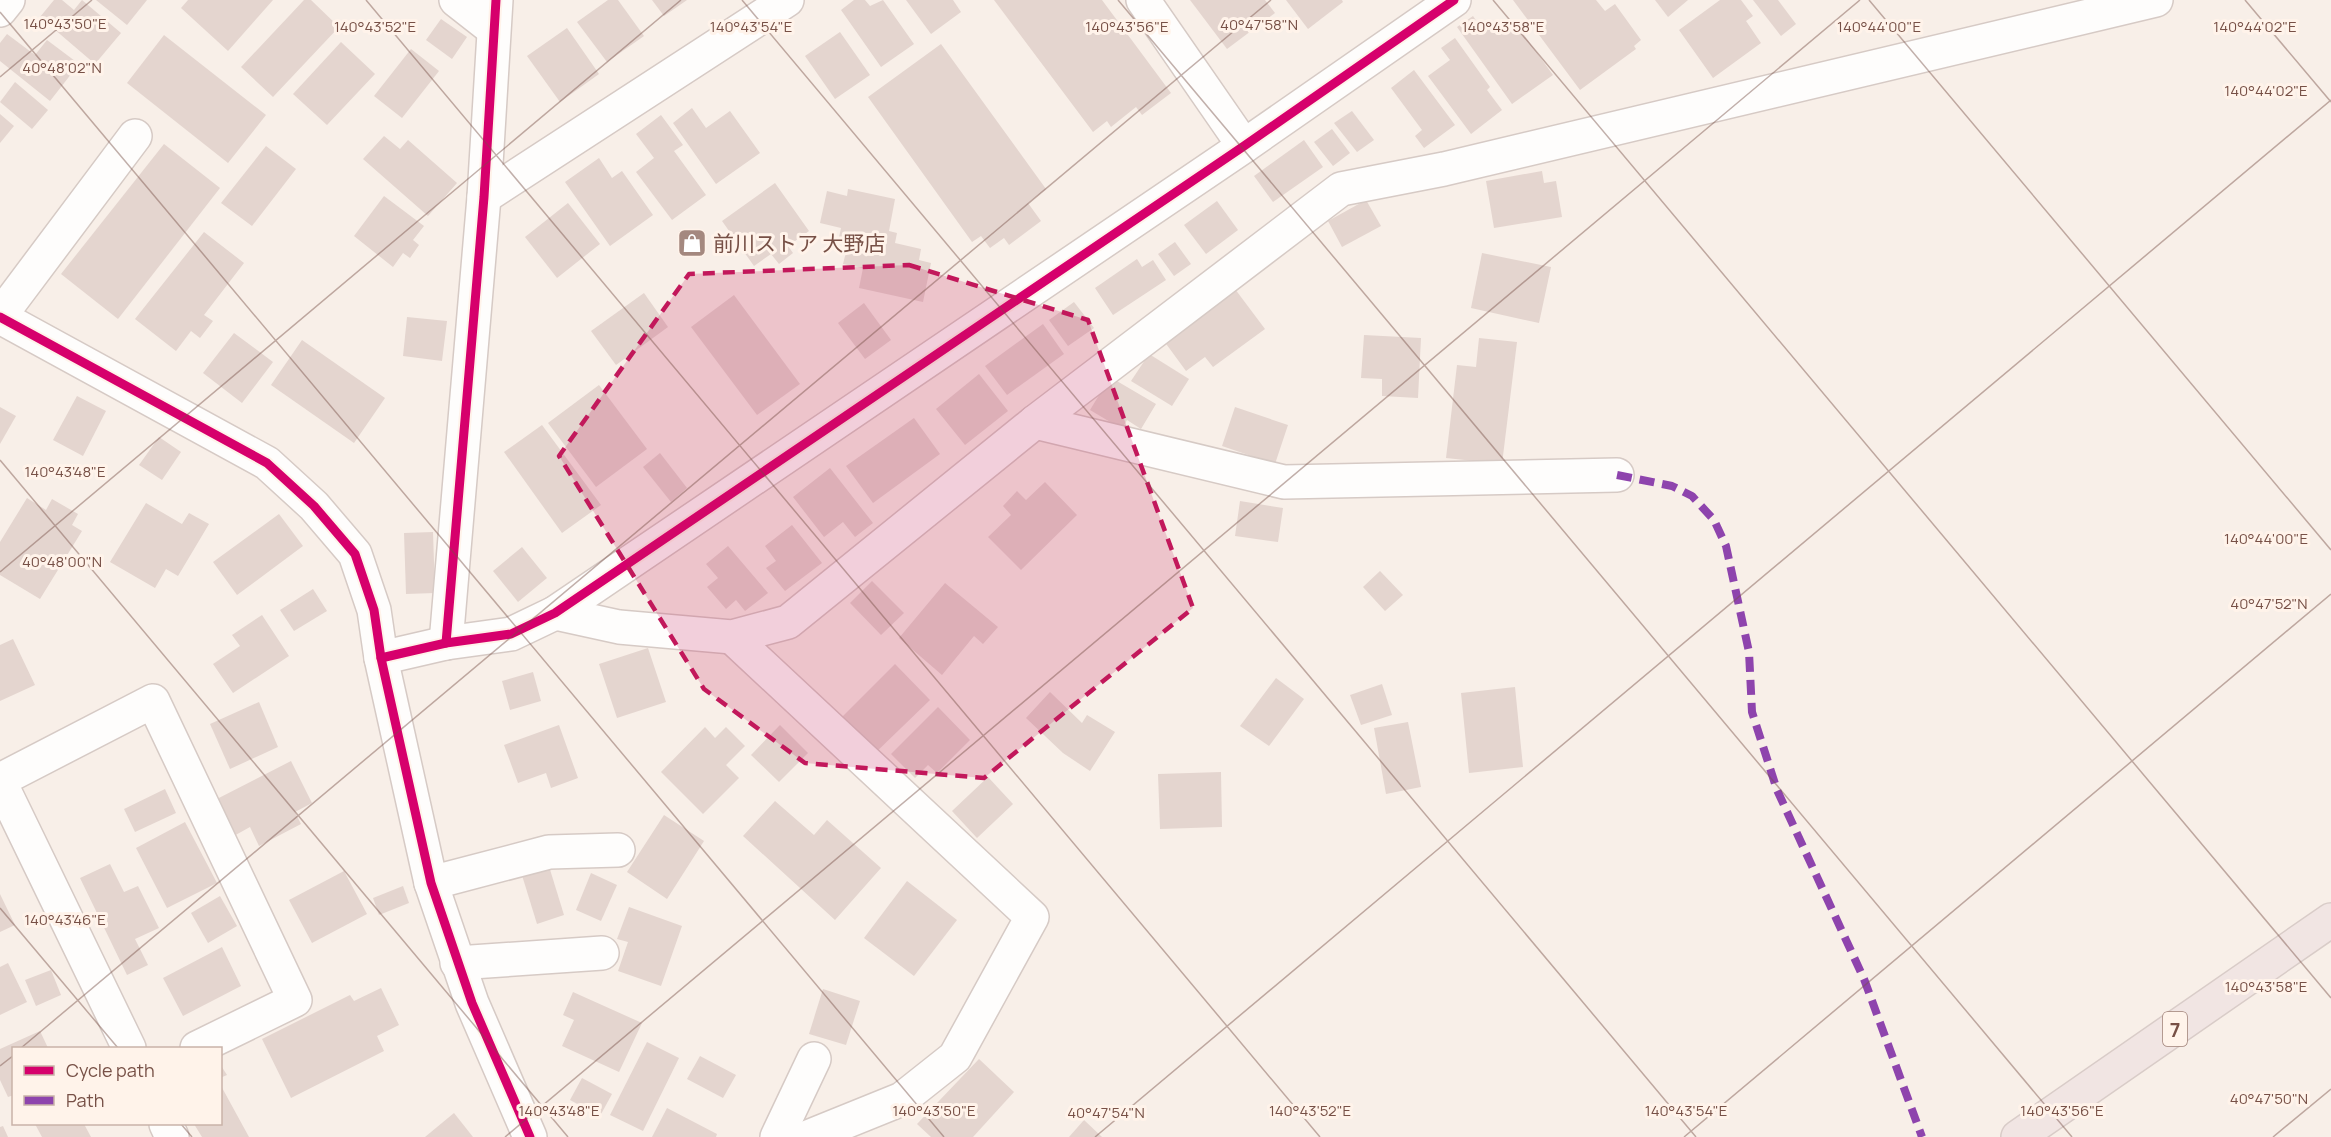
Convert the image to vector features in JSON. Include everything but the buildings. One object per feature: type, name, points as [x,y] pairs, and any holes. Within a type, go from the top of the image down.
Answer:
[{"type":"highway","name":"7","points":[[2018,1137],[2331,920]]},
{"type":"street","points":[[0,10],[8,0]]},
{"type":"street","points":[[446,643],[484,197],[494,15],[456,0]]},
{"type":"street","points":[[484,197],[787,0]]},
{"type":"street","points":[[1143,0],[1244,146]]},
{"type":"street","points":[[381,658],[446,643],[511,634],[555,613],[1244,146],[1454,0]]},
{"type":"street","points":[[555,613],[619,627],[732,638],[788,622],[1035,422],[1341,189],[1444,169],[2156,0]]},
{"type":"street","points":[[135,136],[0,316],[267,463],[314,506],[355,554],[374,610],[381,658],[431,883],[457,963],[530,1137]]},
{"type":"street","points":[[1035,422],[1284,482],[1617,475]]},
{"type":"street","points":[[732,638],[1032,917],[955,1057],[902,1100],[808,1137]]},
{"type":"street","points":[[129,1047],[0,781],[153,701],[295,1000],[199,1047]]},
{"type":"street","points":[[431,883],[549,852],[618,850]]},
{"type":"street","points":[[457,963],[602,953]]},
{"type":"street","points":[[777,1137],[814,1059]]},
{"type":"highlighted area","points":[[909,265],[1088,320],[1193,608],[984,778],[805,763],[704,689],[559,456],[689,274]]},
{"type":"marked path","points":[[1617,475],[1672,486],[1692,496],[1714,520],[1726,546],[1749,652],[1752,712],[1777,790],[1864,979],[1922,1137]]},
{"type":"cycle path","points":[[446,643],[484,197],[496,0]]},
{"type":"cycle path","points":[[381,658],[446,643],[511,634],[555,613],[1244,146],[1454,0]]},
{"type":"cycle path","points":[[0,317],[267,463],[314,506],[355,554],[374,610],[381,658],[431,883],[472,1003],[530,1137]]},
{"type":"place","name":"前川ストア 大野店","points":[[692,243]]}]
